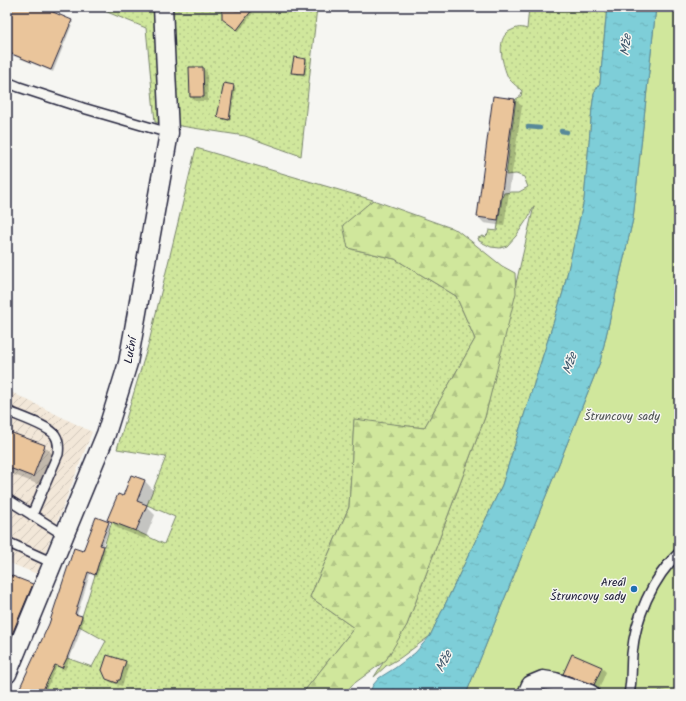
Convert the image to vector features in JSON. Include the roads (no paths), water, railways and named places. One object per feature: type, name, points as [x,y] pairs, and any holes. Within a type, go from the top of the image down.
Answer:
[{"type":"street","name":"Luční","points":[[7,674],[106,434],[128,363],[169,133],[163,7]]},
{"type":"street","points":[[527,694],[531,685],[543,680],[555,682],[590,694]]},
{"type":"lane","points":[[7,82],[83,108],[169,133]]},
{"type":"lane","points":[[7,411],[47,429],[55,435],[59,444],[58,454],[32,515]]},
{"type":"lane","points":[[7,499],[64,535]]},
{"type":"lane","points":[[7,542],[53,563]]},
{"type":"lane","points":[[629,694],[632,678],[632,654],[640,618],[654,584],[672,560],[679,554]]},
{"type":"water","name":"Mže","points":[[607,7],[656,7],[633,219],[600,362],[466,694],[369,694],[373,685],[379,678],[415,653],[430,636],[502,485],[563,292],[584,200],[592,108],[594,93],[600,83]]},
{"type":"waterway","points":[[528,127],[540,128]]},
{"type":"waterway","points":[[561,131],[567,132]]},
{"type":"place","name":"Areál Štruncovy sady","points":[[634,589]]},
{"type":"park label","name":"Štruncovy sady","points":[[622,416]]}]
